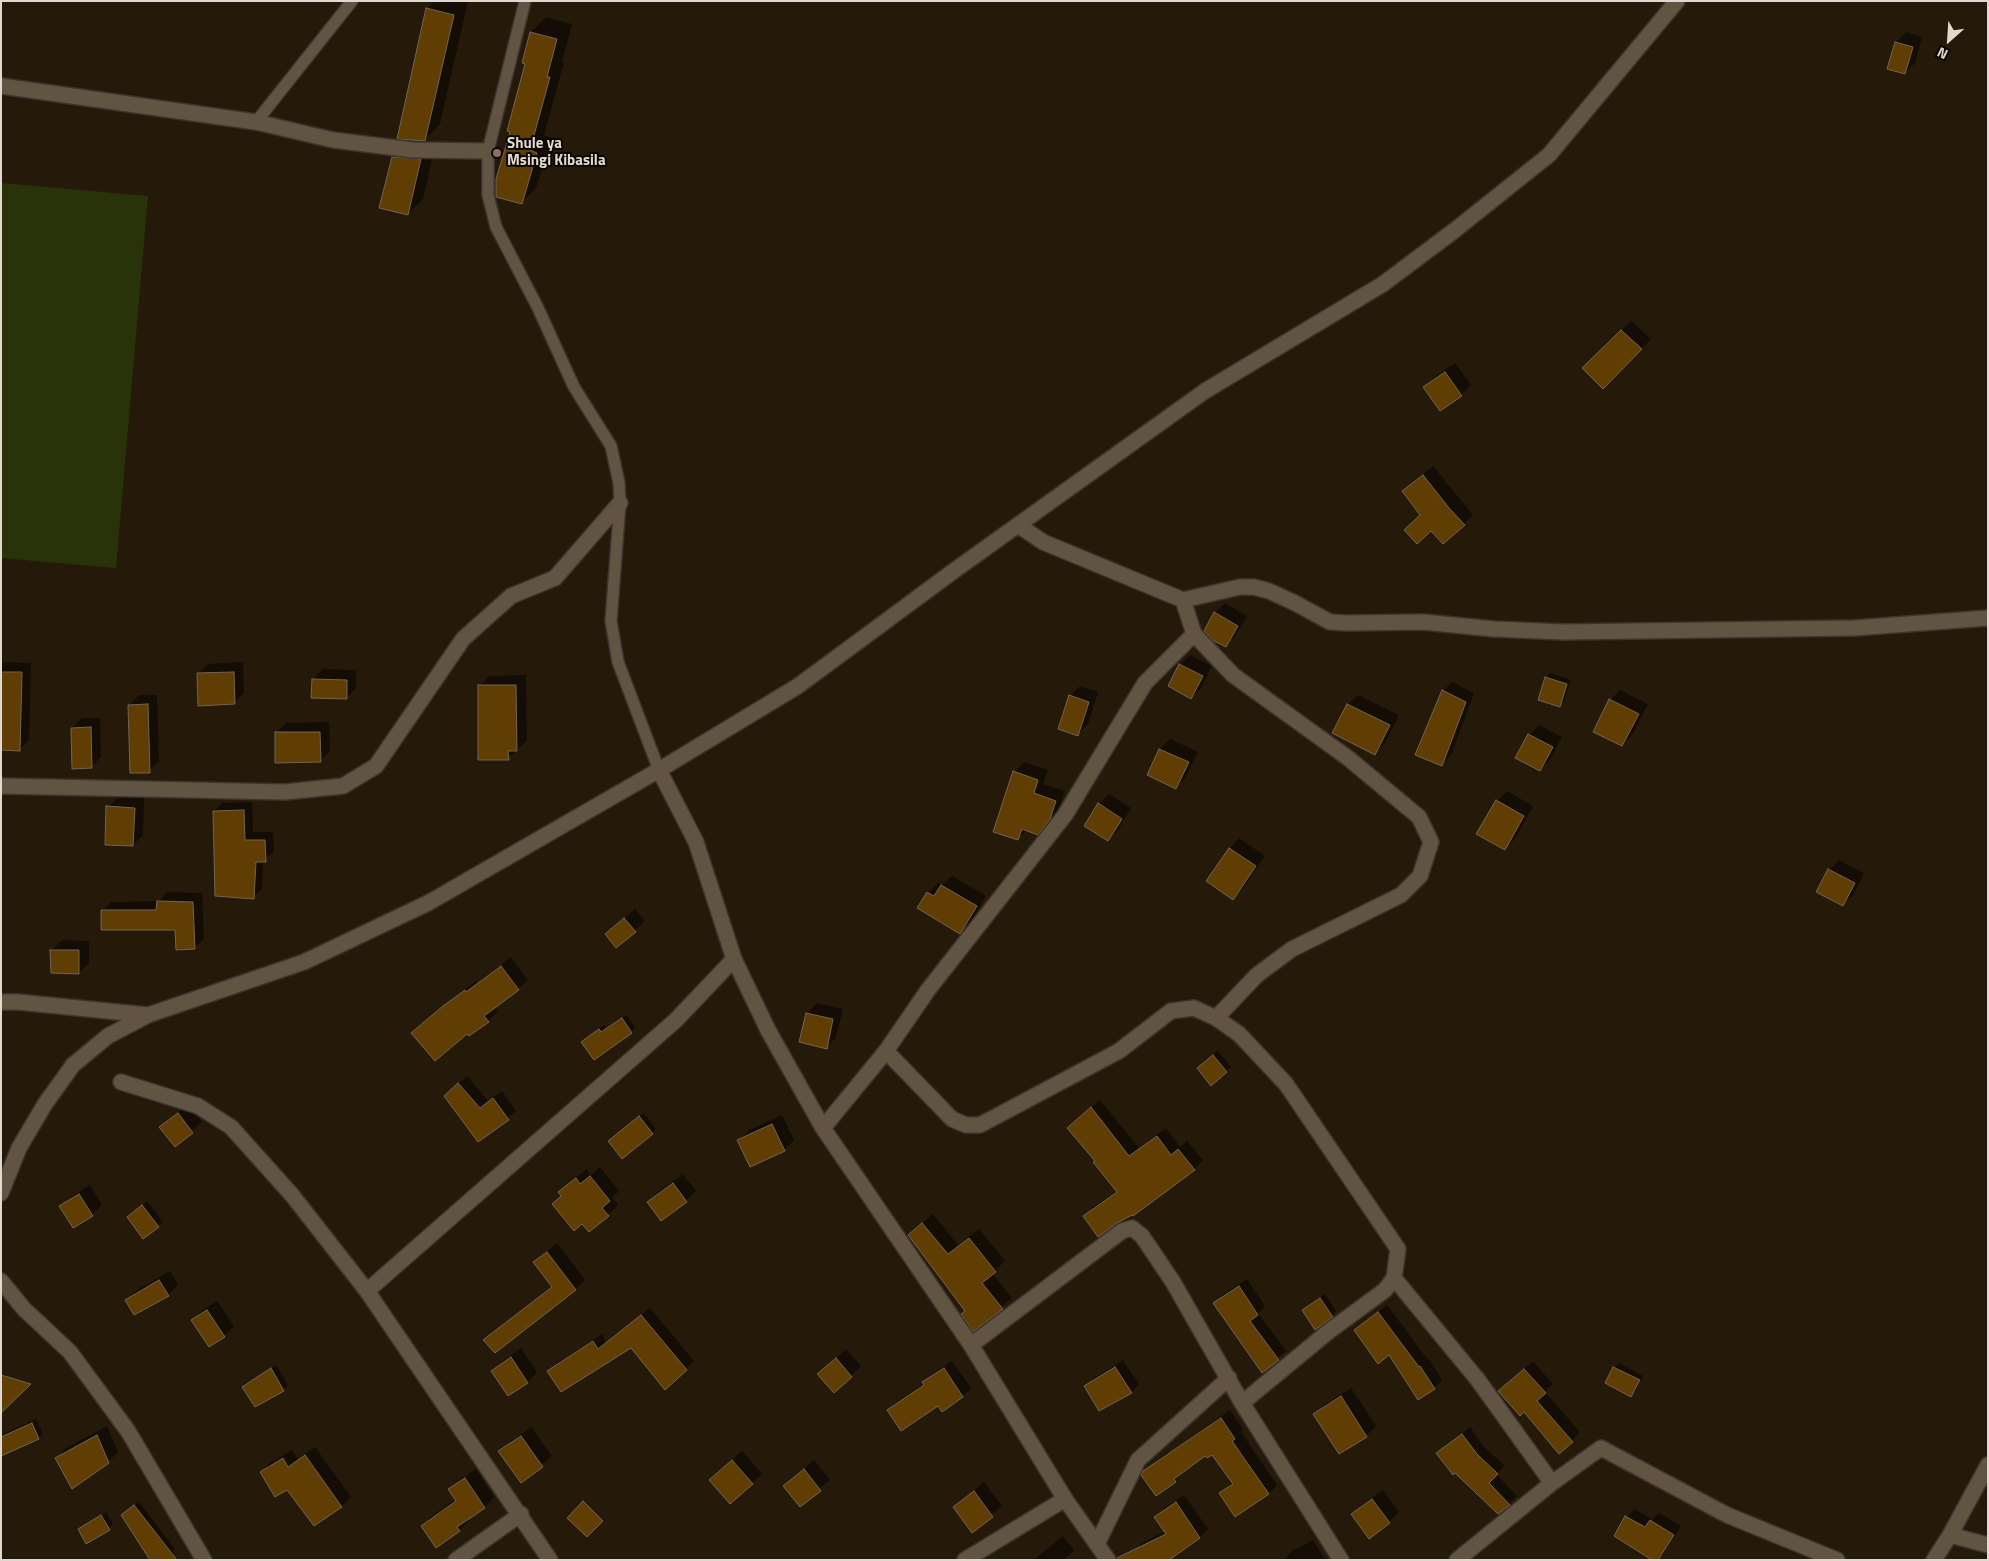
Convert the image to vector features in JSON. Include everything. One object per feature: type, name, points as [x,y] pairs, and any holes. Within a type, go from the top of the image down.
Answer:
[{"type":"street","points":[[1,1193],[19,1148],[45,1104],[73,1065],[108,1036],[148,1015],[304,962],[428,903],[659,770],[798,686],[1205,391],[1383,284],[1455,230],[1549,155],[1677,1]]},
{"type":"street","points":[[1,86],[256,122],[333,140],[413,150],[488,151]]},
{"type":"street","points":[[1,786],[285,792],[343,786],[376,766],[464,639],[510,596],[556,578],[620,503]]},
{"type":"street","points":[[1018,525],[1043,542],[1183,600],[1240,587],[1254,587],[1278,595],[1330,622],[1423,622],[1494,629],[1563,632],[1854,628],[1988,618]]},
{"type":"street","points":[[1183,600],[1194,634],[1233,675],[1348,758],[1419,817],[1431,842],[1420,876],[1402,895],[1292,950],[1257,975],[1216,1018]]},
{"type":"street","points":[[823,1128],[886,1050],[928,990],[1065,815],[1145,683],[1194,634]]},
{"type":"street","points":[[659,770],[696,842],[734,959],[768,1030],[823,1128],[971,1345],[1065,1498],[1108,1560]]},
{"type":"street","points":[[367,1291],[676,1020],[734,959]]},
{"type":"street","points":[[1,1002],[148,1015]]},
{"type":"street","points":[[886,1050],[952,1119],[966,1125],[980,1125],[1119,1051],[1171,1011],[1194,1008],[1216,1018],[1239,1034],[1286,1084],[1361,1192],[1398,1250],[1394,1278],[1385,1290],[1328,1332],[1242,1403]]},
{"type":"street","points":[[121,1082],[198,1106],[231,1127],[292,1195],[367,1291],[521,1514],[550,1560]]},
{"type":"street","points":[[971,1345],[1122,1231],[1132,1228],[1142,1236],[1173,1282],[1242,1403],[1341,1560]]},
{"type":"street","points":[[1394,1278],[1478,1380],[1552,1483]]},
{"type":"street","points":[[1,1281],[24,1309],[70,1352],[122,1423],[204,1560]]},
{"type":"street","points":[[1098,1544],[1138,1460],[1229,1378]]},
{"type":"street","points":[[1457,1560],[1552,1483],[1602,1448],[1727,1515],[1837,1560]]},
{"type":"street","points":[[1934,1560],[1950,1535],[1988,1465]]},
{"type":"street","points":[[965,1560],[1065,1498]]},
{"type":"street","points":[[462,1558],[521,1514]]},
{"type":"street","points":[[1950,1535],[1988,1545]]},
{"type":"lane","points":[[256,122],[352,1]]},
{"type":"lane","points":[[525,1],[488,151],[488,195],[496,227],[538,308],[574,386],[611,446],[619,483],[620,503],[611,620],[618,662],[659,770]]},
{"type":"green space","points":[[1,183],[148,196],[116,568],[1,558]]},
{"type":"building","points":[[426,8],[454,15],[425,141],[397,139]]},
{"type":"building","points":[[530,32],[557,39],[547,77],[550,77],[530,150],[537,153],[522,204],[496,197],[496,179],[510,132],[507,131],[525,64],[522,63]]},
{"type":"building","points":[[1895,42],[1913,47],[1905,74],[1887,69]]},
{"type":"building","points":[[392,157],[421,159],[408,215],[379,208]]},
{"type":"building","points":[[1621,330],[1642,349],[1603,389],[1582,368]]},
{"type":"building","points":[[1445,372],[1462,396],[1440,411],[1423,387]]},
{"type":"building","points":[[1423,475],[1465,525],[1443,544],[1431,531],[1417,544],[1404,530],[1420,515],[1402,491]]},
{"type":"building","points":[[1214,612],[1238,626],[1226,647],[1212,640],[1204,631]]},
{"type":"building","points":[[1179,664],[1203,676],[1191,699],[1168,686]]},
{"type":"building","points":[[1,672],[22,672],[20,751],[1,750]]},
{"type":"building","points":[[234,672],[235,704],[198,706],[197,673]]},
{"type":"building","points":[[1545,677],[1567,684],[1560,707],[1538,700]]},
{"type":"building","points":[[312,679],[347,680],[347,699],[311,698]]},
{"type":"building","points":[[478,685],[516,685],[517,751],[508,751],[509,760],[478,760]]},
{"type":"building","points":[[1442,690],[1466,702],[1442,766],[1415,755]]},
{"type":"building","points":[[1069,695],[1089,702],[1078,736],[1058,729]]},
{"type":"building","points":[[1609,699],[1639,714],[1622,746],[1593,732]]},
{"type":"building","points":[[148,704],[150,773],[130,773],[128,705]]},
{"type":"building","points":[[1347,704],[1390,725],[1375,755],[1332,733]]},
{"type":"building","points":[[91,727],[92,768],[72,769],[71,728]]},
{"type":"building","points":[[275,732],[320,732],[321,762],[275,763]]},
{"type":"building","points":[[1528,734],[1553,747],[1540,771],[1515,758]]},
{"type":"building","points":[[1159,749],[1189,762],[1176,789],[1147,775]]},
{"type":"building","points":[[1013,771],[1038,780],[1034,793],[1056,801],[1050,819],[1038,835],[1022,829],[1018,840],[993,832]]},
{"type":"building","points":[[1496,800],[1524,816],[1505,850],[1476,834]]},
{"type":"building","points":[[1098,803],[1122,819],[1108,841],[1084,826]]},
{"type":"building","points":[[106,806],[135,808],[133,846],[105,845]]},
{"type":"building","points":[[244,810],[245,840],[265,840],[266,862],[256,862],[254,899],[215,896],[213,811]]},
{"type":"building","points":[[1229,848],[1256,866],[1233,900],[1206,881]]},
{"type":"building","points":[[1828,869],[1855,883],[1843,906],[1816,892]]},
{"type":"building","points":[[941,885],[977,906],[960,934],[917,908],[927,892],[934,896]]},
{"type":"building","points":[[157,901],[193,902],[195,949],[176,950],[175,930],[101,930],[101,910],[156,910]]},
{"type":"building","points":[[624,918],[636,932],[616,948],[605,934]]},
{"type":"building","points":[[50,950],[79,950],[79,974],[51,973]]},
{"type":"building","points":[[501,966],[519,990],[484,1016],[489,1022],[469,1036],[467,1034],[435,1061],[411,1033],[443,1006],[465,990],[466,992]]},
{"type":"building","points":[[806,1013],[833,1019],[827,1049],[799,1042]]},
{"type":"building","points":[[622,1018],[632,1033],[594,1060],[581,1042],[599,1029],[601,1032]]},
{"type":"building","points":[[1213,1055],[1227,1072],[1211,1086],[1197,1068]]},
{"type":"building","points":[[458,1083],[480,1108],[493,1098],[509,1120],[478,1142],[444,1096]]},
{"type":"building","points":[[1091,1107],[1129,1156],[1157,1136],[1171,1155],[1178,1149],[1195,1170],[1133,1216],[1117,1223],[1098,1237],[1083,1216],[1117,1192],[1093,1162],[1095,1161],[1067,1128]]},
{"type":"building","points":[[178,1113],[193,1133],[175,1147],[159,1127]]},
{"type":"building","points":[[639,1116],[653,1134],[622,1159],[608,1141]]},
{"type":"building","points":[[772,1124],[785,1151],[750,1167],[737,1140]]},
{"type":"building","points":[[590,1176],[610,1201],[602,1208],[609,1216],[589,1232],[582,1224],[574,1231],[552,1204],[561,1196],[558,1192],[576,1178],[580,1184]]},
{"type":"building","points":[[673,1183],[687,1202],[661,1221],[647,1202]]},
{"type":"building","points":[[79,1194],[93,1216],[73,1228],[59,1206]]},
{"type":"building","points":[[142,1205],[159,1227],[143,1239],[127,1217]]},
{"type":"building","points":[[922,1223],[948,1254],[969,1238],[996,1272],[982,1283],[1003,1309],[973,1332],[961,1314],[965,1311],[908,1235]]},
{"type":"building","points":[[547,1252],[576,1290],[495,1353],[483,1340],[552,1287],[533,1262]]},
{"type":"building","points":[[159,1280],[169,1296],[134,1315],[125,1300]]},
{"type":"building","points":[[1239,1286],[1258,1315],[1250,1321],[1279,1360],[1262,1373],[1213,1303]]},
{"type":"building","points":[[1320,1298],[1333,1317],[1315,1330],[1302,1310]]},
{"type":"building","points":[[207,1310],[225,1337],[209,1347],[191,1320]]},
{"type":"building","points":[[1378,1312],[1420,1366],[1435,1389],[1418,1400],[1389,1355],[1378,1364],[1354,1330]]},
{"type":"building","points":[[641,1315],[687,1370],[665,1390],[631,1348],[561,1392],[547,1371],[593,1341],[598,1349]]},
{"type":"building","points":[[511,1357],[528,1383],[508,1396],[491,1371]]},
{"type":"building","points":[[836,1358],[852,1377],[834,1393],[817,1374]]},
{"type":"building","points":[[1115,1367],[1132,1393],[1099,1411],[1084,1386]]},
{"type":"building","points":[[1613,1367],[1640,1380],[1631,1397],[1605,1383]]},
{"type":"building","points":[[271,1368],[284,1391],[255,1407],[242,1387]]},
{"type":"building","points":[[944,1368],[963,1397],[942,1412],[938,1406],[901,1431],[887,1410],[924,1385],[922,1382]]},
{"type":"building","points":[[1524,1369],[1546,1393],[1537,1401],[1573,1442],[1559,1454],[1524,1412],[1520,1416],[1498,1391]]},
{"type":"building","points":[[1,1375],[31,1384],[1,1413]]},
{"type":"building","points":[[1341,1396],[1367,1437],[1339,1454],[1313,1414]]},
{"type":"building","points":[[1221,1418],[1235,1439],[1232,1441],[1269,1494],[1235,1517],[1219,1493],[1233,1484],[1212,1455],[1207,1458],[1205,1456],[1174,1479],[1176,1482],[1156,1496],[1141,1475],[1143,1471]]},
{"type":"building","points":[[32,1423],[39,1439],[1,1456],[1,1437]]},
{"type":"building","points":[[1462,1434],[1477,1454],[1498,1474],[1489,1483],[1510,1505],[1498,1514],[1455,1473],[1453,1475],[1436,1453]]},
{"type":"building","points":[[97,1435],[109,1463],[72,1489],[55,1458]]},
{"type":"building","points":[[521,1436],[543,1467],[521,1483],[498,1451]]},
{"type":"building","points":[[305,1455],[342,1507],[314,1526],[287,1490],[275,1497],[260,1472],[283,1458],[288,1467]]},
{"type":"building","points":[[732,1460],[753,1484],[730,1504],[709,1480]]},
{"type":"building","points":[[804,1469],[821,1491],[800,1507],[783,1486]]},
{"type":"building","points":[[465,1478],[485,1508],[457,1527],[460,1531],[436,1548],[421,1526],[456,1501],[448,1489]]},
{"type":"building","points":[[974,1491],[993,1517],[972,1533],[953,1507]]},
{"type":"building","points":[[1372,1499],[1390,1523],[1369,1539],[1351,1514]]},
{"type":"building","points":[[583,1501],[603,1521],[587,1537],[567,1518]]},
{"type":"building","points":[[1176,1502],[1200,1538],[1169,1560],[1117,1560],[1117,1558],[1166,1534],[1154,1517]]},
{"type":"building","points":[[134,1505],[177,1560],[150,1560],[121,1515]]},
{"type":"building","points":[[101,1515],[110,1530],[86,1544],[78,1529]]},
{"type":"building","points":[[1625,1516],[1645,1527],[1650,1520],[1674,1535],[1658,1560],[1652,1560],[1614,1536]]},
{"type":"place","name":"Shule ya Msingi Kibasila","points":[[497,153]]}]
